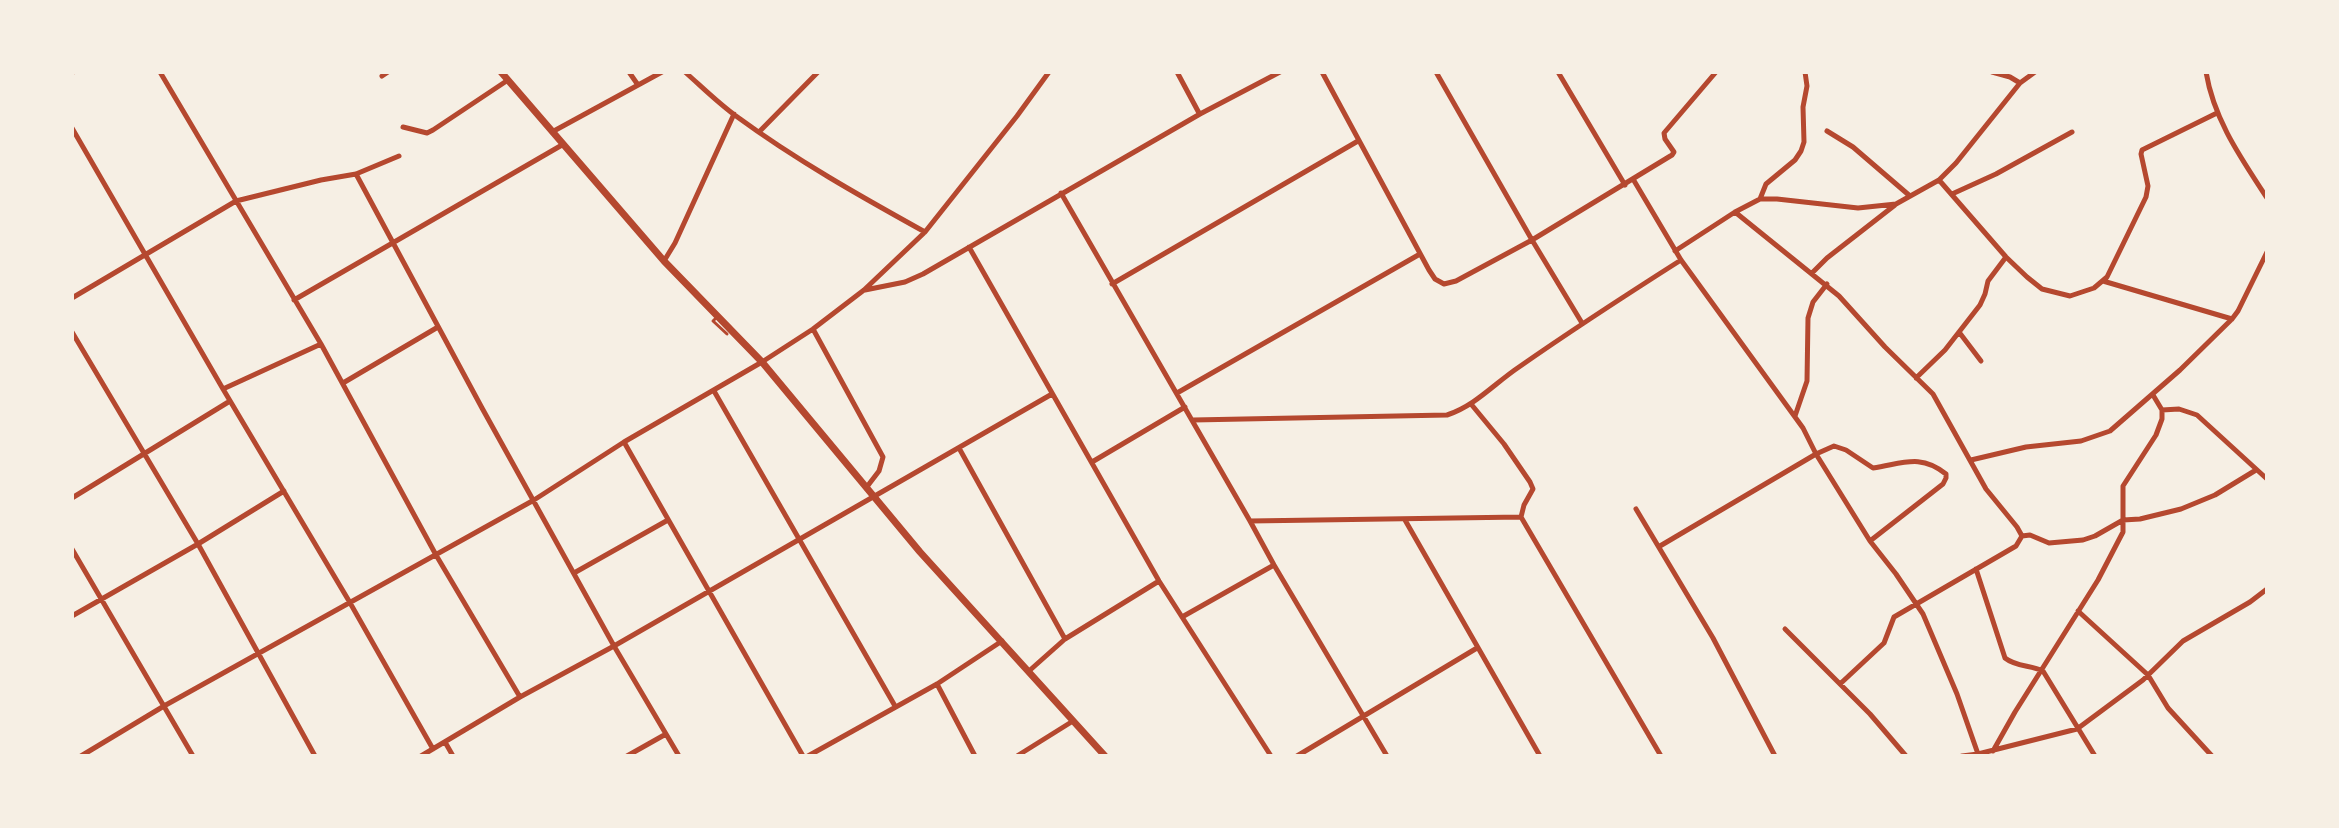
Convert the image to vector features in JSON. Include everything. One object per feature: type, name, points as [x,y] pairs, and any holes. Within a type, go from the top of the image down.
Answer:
[{"type":"main road","points":[[501,72],[664,261],[762,362],[930,564],[1105,756]]},
{"type":"street","points":[[160,72],[321,344],[436,555],[520,697]]},
{"type":"street","points":[[629,72],[638,85]]},
{"type":"street","points":[[551,132],[662,72]]},
{"type":"street","points":[[685,72],[734,114],[820,173],[925,232]]},
{"type":"street","points":[[759,132],[818,72]]},
{"type":"street","points":[[81,756],[349,601],[534,500],[624,442],[714,391],[813,329],[864,290],[925,232],[1049,72]]},
{"type":"street","points":[[1177,72],[1200,114]]},
{"type":"street","points":[[864,290],[905,282],[1200,114],[1280,72]]},
{"type":"street","points":[[1322,72],[1420,254],[1435,279],[1444,284],[1456,281],[1532,240],[1672,155],[1674,152],[1664,133],[1716,72]]},
{"type":"street","points":[[1436,72],[1582,323]]},
{"type":"street","points":[[1558,72],[1625,185]]},
{"type":"street","points":[[1760,199],[1766,184],[1795,160],[1801,151],[1807,86],[1805,72]]},
{"type":"street","points":[[1992,72],[2020,83]]},
{"type":"street","points":[[1812,273],[1896,204],[1939,180],[2020,83],[2034,72]]},
{"type":"street","points":[[2206,72],[2217,113],[2230,141],[2267,198]]},
{"type":"street","points":[[403,127],[427,133],[508,80]]},
{"type":"street","points":[[1939,180],[2006,257],[2042,289],[2070,296],[2080,294],[2103,281],[2146,197],[2148,186],[2142,150],[2217,113]]},
{"type":"street","points":[[664,261],[734,114]]},
{"type":"street","points":[[72,128],[433,749]]},
{"type":"street","points":[[1827,131],[1853,147],[1910,196]]},
{"type":"street","points":[[1952,194],[1996,174],[2072,132]]},
{"type":"street","points":[[1112,284],[1358,141]]},
{"type":"street","points":[[294,300],[562,145]]},
{"type":"street","points":[[72,298],[236,201],[356,174],[399,156]]},
{"type":"street","points":[[356,174],[614,646],[679,756]]},
{"type":"street","points":[[1633,179],[1681,260],[1809,437],[1816,454],[1870,541],[1917,604],[1957,694],[1978,754]]},
{"type":"street","points":[[1061,193],[1387,756]]},
{"type":"street","points":[[1675,251],[1760,199],[1858,208],[1896,204]]},
{"type":"street","points":[[1735,212],[1827,284],[1933,394],[1986,489],[2022,536]]},
{"type":"street","points":[[969,247],[1159,581],[1271,756]]},
{"type":"street","points":[[1971,460],[2026,447],[2100,436],[2117,426],[2232,319],[2267,252]]},
{"type":"street","points":[[1177,393],[1420,254]]},
{"type":"street","points":[[1916,378],[1945,350],[1980,305],[1988,281],[2006,257]]},
{"type":"street","points":[[1192,420],[1447,415],[1461,411],[1582,323],[1681,260]]},
{"type":"street","points":[[2103,281],[2232,319]]},
{"type":"street","points":[[1795,417],[1807,381],[1808,318],[1813,302],[1827,284]]},
{"type":"street","points":[[343,383],[438,327]]},
{"type":"street","points":[[813,329],[883,457],[879,471],[866,488]]},
{"type":"street","points":[[72,332],[198,544],[315,756]]},
{"type":"street","points":[[1959,332],[1981,361]]},
{"type":"street","points":[[223,389],[321,344]]},
{"type":"street","points":[[714,391],[895,706]]},
{"type":"street","points":[[421,756],[1052,394]]},
{"type":"street","points":[[1993,751],[2098,580],[2123,532],[2123,486],[2156,435],[2162,419],[2162,410],[2153,395]]},
{"type":"street","points":[[72,498],[230,401]]},
{"type":"street","points":[[1471,404],[1530,482],[1533,489],[1521,517],[1661,756]]},
{"type":"street","points":[[1092,462],[1185,407]]},
{"type":"street","points":[[2162,410],[2179,409],[2197,415],[2267,479]]},
{"type":"street","points":[[624,442],[806,756],[937,684],[1002,641]]},
{"type":"street","points":[[1660,546],[1834,446],[1846,450],[1873,468],[1916,460],[1946,474],[1943,484],[1870,541]]},
{"type":"street","points":[[958,447],[1065,639]]},
{"type":"street","points":[[2022,536],[2030,535],[2049,543],[2083,540],[2123,520],[2181,509],[2215,495],[2256,470]]},
{"type":"street","points":[[72,616],[284,491]]},
{"type":"street","points":[[1636,509],[1713,638],[1775,756]]},
{"type":"street","points":[[1250,521],[1521,517]]},
{"type":"street","points":[[574,573],[668,520]]},
{"type":"street","points":[[1405,520],[1540,756]]},
{"type":"street","points":[[1840,684],[1884,643],[1894,617],[2016,546],[2022,536]]},
{"type":"street","points":[[72,549],[193,756]]},
{"type":"street","points":[[1182,617],[1274,565]]},
{"type":"street","points":[[1976,569],[2005,658],[2043,671],[2095,756]]},
{"type":"street","points":[[1029,671],[1065,639],[1159,581]]},
{"type":"street","points":[[1962,756],[2077,729],[2111,706],[2183,641],[2267,589]]},
{"type":"street","points":[[2078,611],[2148,675],[2168,708],[2207,755]]},
{"type":"street","points":[[1785,629],[1888,732],[1906,756]]},
{"type":"street","points":[[1297,756],[1477,648]]},
{"type":"street","points":[[937,684],[975,756]]},
{"type":"street","points":[[1017,756],[1074,721]]},
{"type":"street","points":[[627,756],[666,734]]},
{"type":"street","points":[[445,742],[453,756]]},
{"type":"lane","points":[[717,317],[713,321],[727,334]]}]
